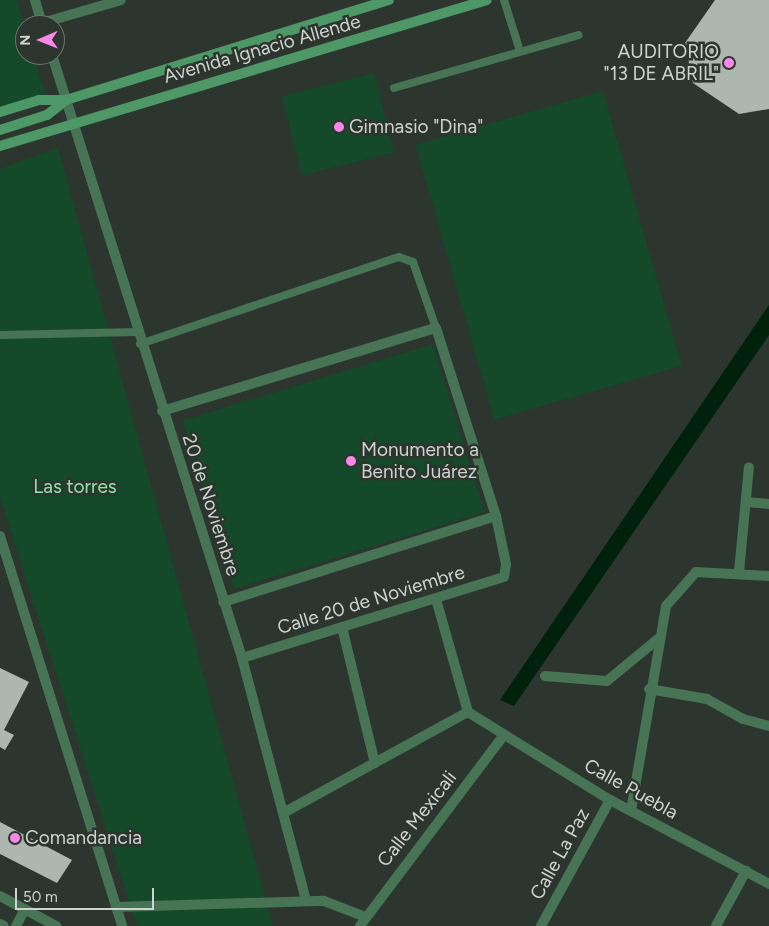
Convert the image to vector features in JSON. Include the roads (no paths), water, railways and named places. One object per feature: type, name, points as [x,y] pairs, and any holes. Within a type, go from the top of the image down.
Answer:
[{"type":"street","points":[[35,0],[39,15]]},
{"type":"street","points":[[65,17],[121,0]]},
{"type":"street","name":"Avenida Ignacio Allende","points":[[66,100],[389,0]]},
{"type":"street","name":"Avenida Ignacio Allende","points":[[0,146],[487,0]]},
{"type":"street","name":"20 de Noviembre","points":[[55,65],[66,100],[76,122],[140,344],[242,658],[285,812],[306,901]]},
{"type":"street","points":[[0,112],[39,100],[66,100]]},
{"type":"street","points":[[0,130],[47,115],[66,100]]},
{"type":"street","points":[[162,411],[436,328],[496,516],[223,602]]},
{"type":"street","points":[[739,572],[749,467]]},
{"type":"street","points":[[747,502],[769,504]]},
{"type":"street","name":"Calle 20 de Noviembre","points":[[242,658],[495,581],[505,571],[496,516]]},
{"type":"street","points":[[0,536],[122,926]]},
{"type":"street","points":[[631,811],[649,688],[666,606],[696,572],[739,572],[769,576]]},
{"type":"street","points":[[285,812],[468,712],[436,599]]},
{"type":"street","points":[[342,627],[375,763]]},
{"type":"street","points":[[545,676],[607,680],[659,638]]},
{"type":"street","points":[[649,688],[702,698],[743,719],[769,726]]},
{"type":"street","name":"Calle Puebla","points":[[468,712],[610,800],[769,884]]},
{"type":"street","name":"Calle Mexicali","points":[[360,926],[360,914],[504,734]]},
{"type":"street","name":"Calle La Paz","points":[[541,926],[610,800]]},
{"type":"street","points":[[716,926],[746,871]]},
{"type":"street","points":[[0,896],[56,926]]},
{"type":"street","points":[[116,907],[306,901],[336,902],[360,914]]},
{"type":"street","points":[[16,926],[25,910]]},
{"type":"street","points":[[0,924],[4,926]]},
{"type":"lane","points":[[504,0],[520,51]]},
{"type":"lane","points":[[394,88],[578,35]]},
{"type":"lane","points":[[140,344],[399,257],[413,262],[436,328]]},
{"type":"lane","points":[[0,335],[137,332]]},
{"type":"place","name":"AUDITORIO \"13 DE ABRIL\"","points":[[729,63]]},
{"type":"place","name":"Gimnasio \"Dina\"","points":[[339,127]]},
{"type":"place","name":"Monumento a Benito Juárez","points":[[351,461]]},
{"type":"place","name":"Comandancia","points":[[15,838]]},
{"type":"park label","name":"Las torres","points":[[75,487]]}]
